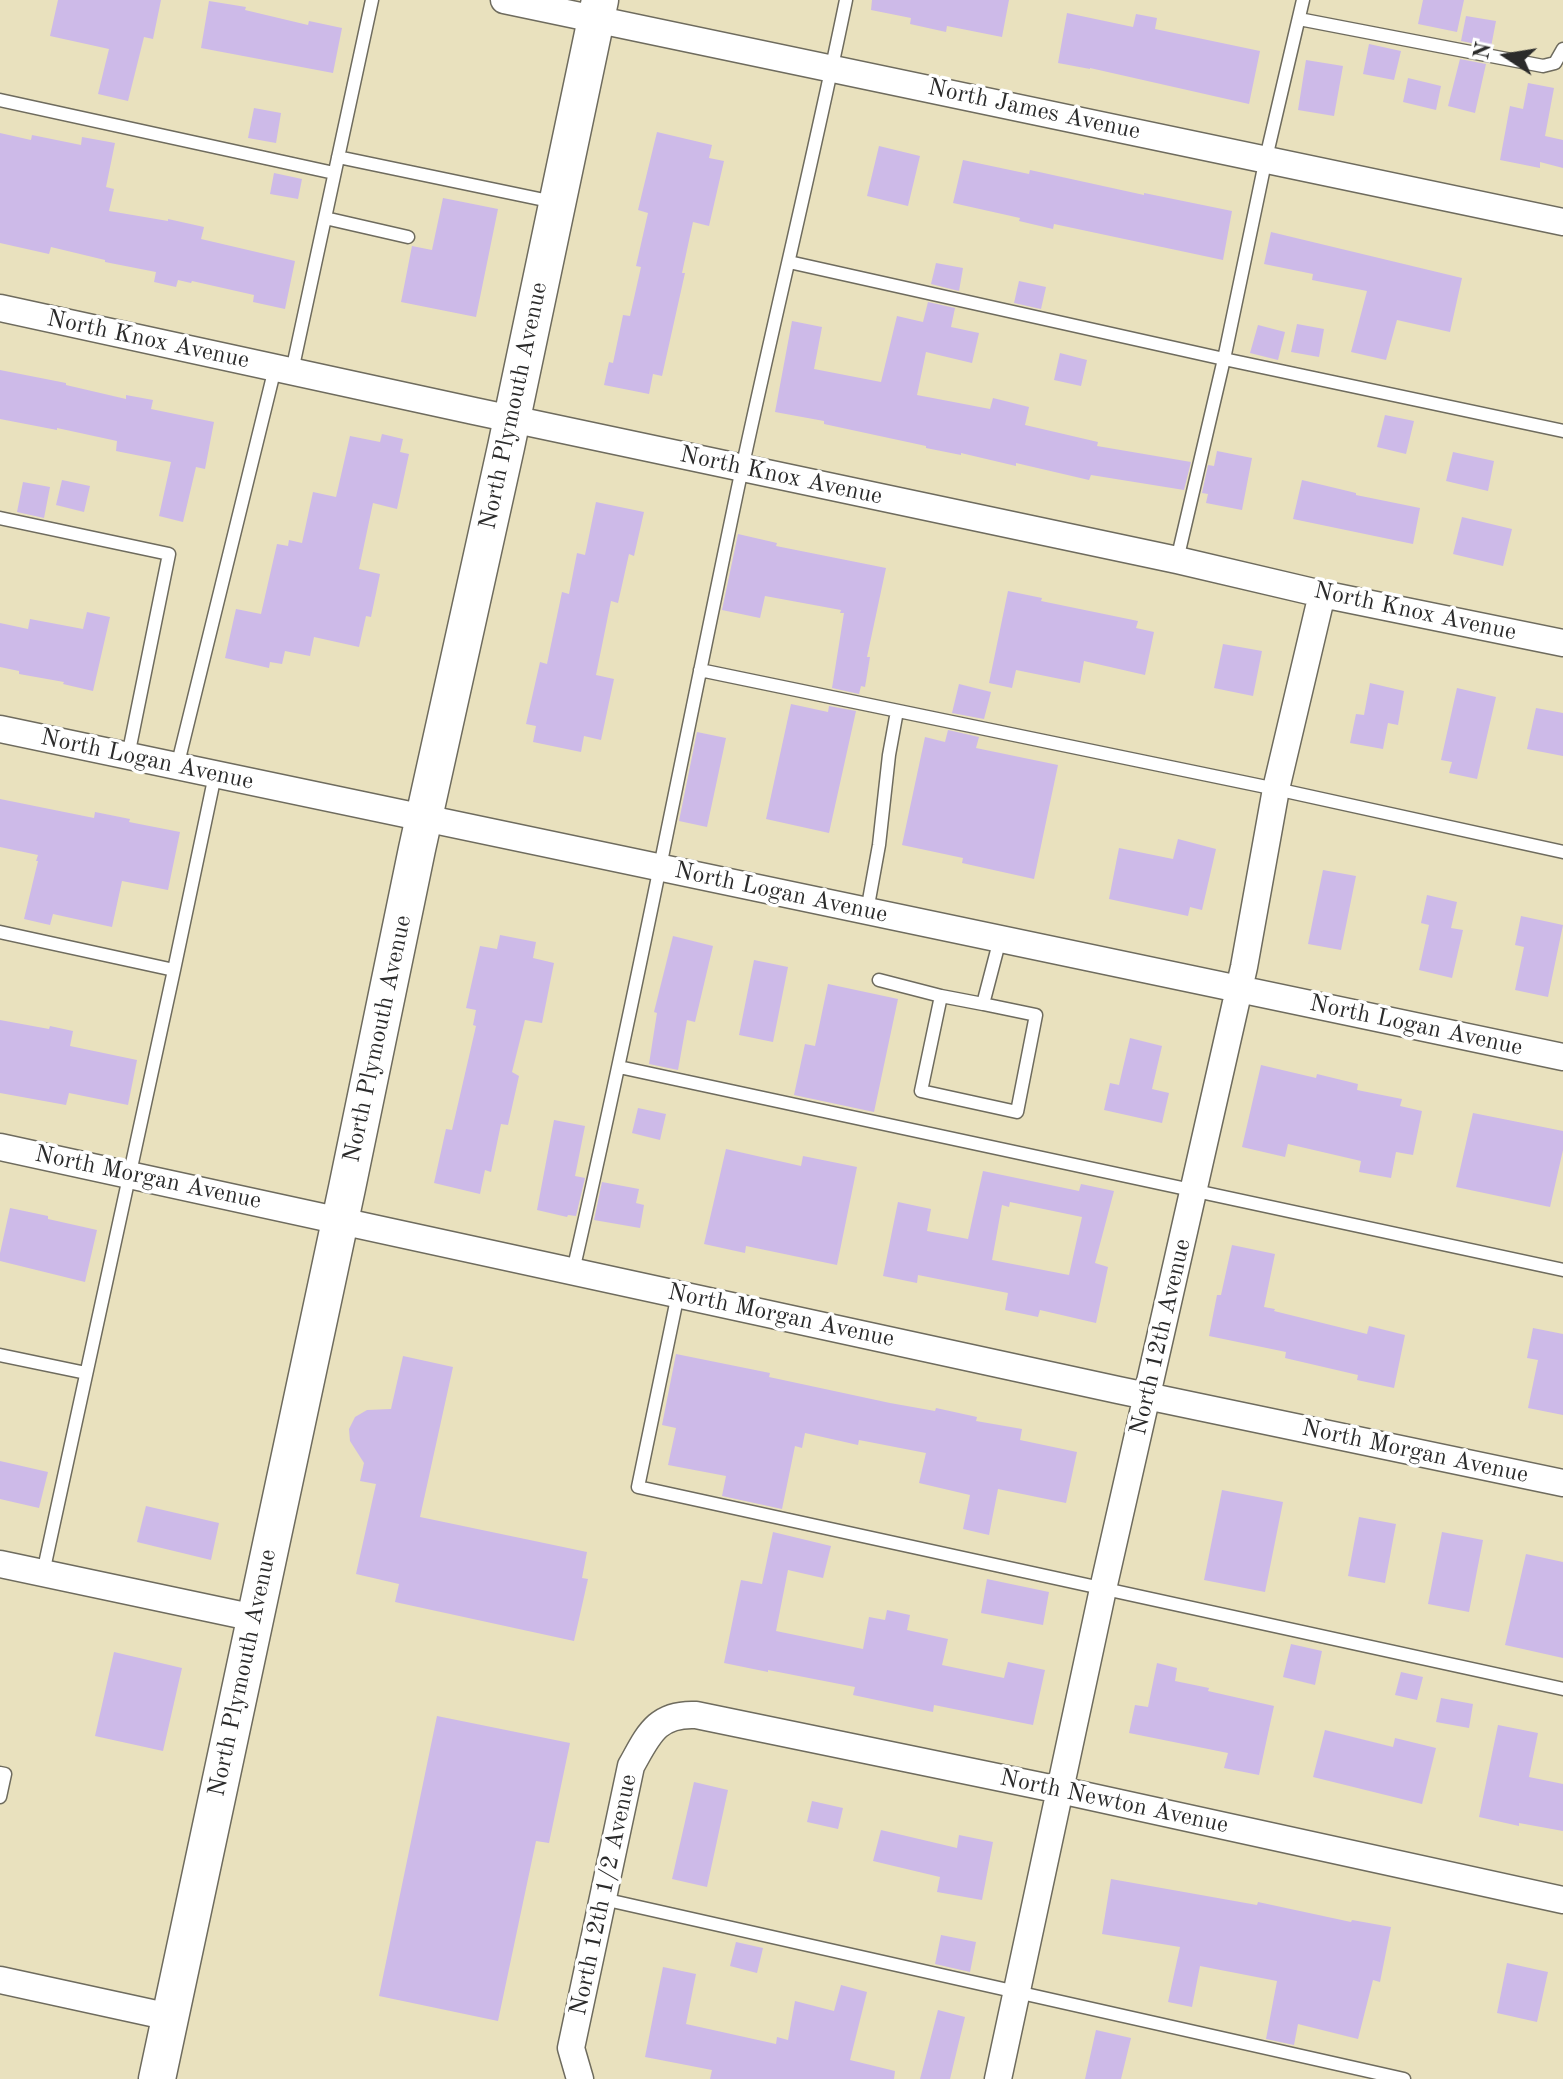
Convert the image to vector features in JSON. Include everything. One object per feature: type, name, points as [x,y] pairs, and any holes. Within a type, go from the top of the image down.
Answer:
[{"type":"main road","name":"North Plymouth Avenue","points":[[157,2079],[598,10]]},
{"type":"street","name":"North James Avenue","points":[[504,0],[598,10],[832,68],[1563,222]]},
{"type":"street","name":"North Knox Avenue","points":[[0,308],[1177,560],[1322,594],[1563,643]]},
{"type":"street","name":"North 12th Avenue","points":[[998,2079],[1103,1589],[1239,988],[1276,789],[1322,594]]},
{"type":"street","name":"North Logan Avenue","points":[[0,729],[1563,1057]]},
{"type":"street","name":"North Morgan Avenue","points":[[0,1147],[1563,1483]]},
{"type":"street","points":[[0,1564],[255,1618]]},
{"type":"street","name":"North Newton Avenue","points":[[665,1720],[681,1714],[696,1715],[1060,1790],[1563,1900]]},
{"type":"street","name":"North 12th 1/2 Avenue","points":[[580,2079],[571,2048],[631,1766],[651,1731],[665,1720]]},
{"type":"street","points":[[0,1980],[170,2017]]},
{"type":"lane","points":[[177,767],[325,218],[372,0]]},
{"type":"lane","points":[[573,1271],[619,1067],[742,467],[846,0]]},
{"type":"lane","points":[[1177,560],[1303,0]]},
{"type":"lane","points":[[1299,19],[1543,66],[1555,63],[1563,49]]},
{"type":"lane","points":[[0,100],[334,173]]},
{"type":"lane","points":[[338,157],[558,202]]},
{"type":"lane","points":[[325,218],[408,237]]},
{"type":"lane","points":[[789,262],[1563,431]]},
{"type":"lane","points":[[0,518],[169,554],[128,756]]},
{"type":"lane","points":[[700,670],[1276,789],[1563,852]]},
{"type":"lane","points":[[867,911],[897,711]]},
{"type":"lane","points":[[43,1573],[215,775]]},
{"type":"lane","points":[[0,932],[174,970]]},
{"type":"lane","points":[[983,1004],[1000,939]]},
{"type":"lane","points":[[879,980],[1036,1015],[1017,1112],[921,1091],[941,996]]},
{"type":"lane","points":[[619,1067],[1563,1270]]},
{"type":"lane","points":[[678,1294],[638,1487],[1563,1689]]},
{"type":"lane","points":[[0,1355],[86,1373]]},
{"type":"lane","points":[[0,1773],[5,1774],[0,1797]]},
{"type":"lane","points":[[603,1899],[1404,2079]]},
{"type":"building","points":[[58,0],[161,0],[153,39],[144,37],[128,101],[98,94],[109,49],[50,36]]},
{"type":"building","points":[[872,0],[1009,0],[1002,37],[947,26],[946,32],[910,24],[911,18],[871,10]]},
{"type":"building","points":[[1423,0],[1464,0],[1457,32],[1418,24]]},
{"type":"building","points":[[209,1],[246,7],[245,10],[308,25],[309,21],[342,28],[333,73],[201,48]]},
{"type":"building","points":[[1067,13],[1133,27],[1136,14],[1157,18],[1155,29],[1260,51],[1249,104],[1058,63]]},
{"type":"building","points":[[1466,16],[1496,21],[1491,47],[1461,41]]},
{"type":"building","points":[[1369,44],[1401,51],[1394,80],[1363,74]]},
{"type":"building","points":[[1460,59],[1486,64],[1475,113],[1448,106]]},
{"type":"building","points":[[1306,60],[1343,66],[1334,116],[1298,110]]},
{"type":"building","points":[[1408,78],[1441,86],[1436,110],[1403,102]]},
{"type":"building","points":[[1528,83],[1554,88],[1545,136],[1563,140],[1563,168],[1540,162],[1540,168],[1500,160],[1510,106],[1523,109]]},
{"type":"building","points":[[254,108],[281,113],[276,143],[248,138]]},
{"type":"building","points":[[657,132],[712,145],[709,158],[724,161],[709,226],[693,222],[662,376],[653,374],[649,394],[604,385],[609,362],[613,363],[623,315],[630,316],[641,267],[636,266],[648,213],[638,210]]},
{"type":"building","points":[[0,133],[31,140],[32,135],[81,145],[82,137],[115,143],[106,187],[114,189],[109,211],[204,227],[201,239],[295,261],[285,309],[253,302],[254,295],[192,281],[178,280],[176,287],[154,282],[156,272],[51,247],[49,254],[0,243]]},
{"type":"building","points":[[879,146],[920,156],[908,206],[867,196]]},
{"type":"building","points":[[963,160],[1029,174],[1030,170],[1232,211],[1223,260],[1054,224],[1053,229],[953,203]]},
{"type":"building","points":[[274,173],[302,179],[298,199],[270,194]]},
{"type":"building","points":[[443,198],[498,209],[476,317],[401,302],[412,246],[432,250]]},
{"type":"building","points":[[1271,232],[1462,278],[1450,332],[1397,320],[1386,360],[1351,352],[1367,291],[1312,280],[1313,274],[1264,264]]},
{"type":"building","points":[[936,263],[963,268],[959,291],[931,284]]},
{"type":"building","points":[[1019,281],[1046,287],[1041,309],[1014,303]]},
{"type":"building","points":[[928,302],[955,308],[951,327],[979,333],[972,363],[926,352],[917,395],[990,409],[993,398],[1029,407],[1025,425],[1098,442],[1097,446],[1191,462],[1184,490],[1091,475],[1089,480],[1016,463],[1016,466],[926,448],[824,424],[824,421],[775,412],[792,321],[822,327],[814,369],[881,382],[897,316],[923,322]]},
{"type":"building","points":[[1297,324],[1324,329],[1319,357],[1291,352]]},
{"type":"building","points":[[1258,325],[1285,332],[1278,360],[1250,353]]},
{"type":"building","points":[[1060,353],[1087,360],[1081,386],[1054,380]]},
{"type":"building","points":[[0,370],[126,399],[126,395],[153,400],[151,409],[214,422],[205,469],[196,467],[183,522],[159,516],[171,462],[116,451],[117,441],[0,419]]},
{"type":"building","points":[[1385,415],[1414,421],[1406,454],[1377,447]]},
{"type":"building","points":[[382,434],[403,439],[400,452],[409,454],[397,509],[373,503],[359,569],[380,574],[371,617],[366,616],[359,647],[314,637],[310,656],[285,651],[282,664],[270,662],[269,668],[225,658],[236,609],[261,614],[277,544],[288,546],[289,540],[302,543],[313,492],[336,497],[350,436],[380,442]]},
{"type":"building","points":[[1217,451],[1252,458],[1242,510],[1206,503],[1208,494],[1202,493],[1208,465],[1214,466]]},
{"type":"building","points":[[1453,452],[1494,461],[1488,491],[1446,481]]},
{"type":"building","points":[[62,480],[90,486],[84,512],[56,505]]},
{"type":"building","points":[[1302,480],[1420,508],[1413,544],[1293,519]]},
{"type":"building","points":[[23,482],[50,487],[44,518],[17,512]]},
{"type":"building","points":[[596,502],[644,512],[634,556],[629,554],[618,603],[611,601],[596,675],[614,679],[601,740],[584,736],[581,752],[533,742],[536,726],[526,724],[540,662],[547,664],[562,592],[569,594],[577,553],[585,555]]},
{"type":"building","points":[[1462,517],[1512,529],[1503,566],[1453,554]]},
{"type":"building","points":[[738,534],[777,543],[776,546],[886,568],[867,657],[870,657],[865,687],[861,686],[859,694],[832,688],[844,613],[840,613],[841,610],[765,596],[760,618],[722,610]]},
{"type":"building","points":[[1008,591],[1138,621],[1136,628],[1154,632],[1145,675],[1084,661],[1080,683],[1016,670],[1012,688],[989,683]]},
{"type":"building","points":[[87,612],[110,617],[93,691],[0,667],[0,623],[28,629],[30,619],[83,629]]},
{"type":"building","points":[[1223,644],[1262,651],[1253,696],[1214,688]]},
{"type":"building","points":[[1370,683],[1404,691],[1398,725],[1388,723],[1383,749],[1350,743],[1356,714],[1364,715]]},
{"type":"building","points":[[959,684],[991,692],[984,719],[952,713]]},
{"type":"building","points":[[1457,688],[1496,697],[1477,779],[1449,773],[1452,762],[1441,760]]},
{"type":"building","points":[[791,704],[828,712],[829,706],[856,711],[829,833],[766,819]]},
{"type":"building","points":[[1536,708],[1563,713],[1563,756],[1527,749]]},
{"type":"building","points":[[948,730],[979,737],[976,748],[1058,765],[1034,879],[962,863],[963,858],[902,845],[925,737],[945,742]]},
{"type":"building","points":[[697,732],[726,738],[707,827],[679,821]]},
{"type":"building","points":[[0,799],[94,818],[95,812],[180,832],[168,890],[122,881],[112,927],[53,914],[50,925],[24,919],[38,855],[0,847]]},
{"type":"building","points":[[1178,839],[1216,849],[1202,910],[1190,907],[1188,916],[1109,899],[1119,848],[1173,859]]},
{"type":"building","points":[[1323,870],[1356,876],[1341,950],[1308,944]]},
{"type":"building","points":[[1427,895],[1457,902],[1451,928],[1463,930],[1452,978],[1419,970],[1429,925],[1421,923]]},
{"type":"building","points":[[1521,916],[1563,925],[1548,997],[1515,990],[1524,947],[1515,945]]},
{"type":"building","points":[[500,935],[536,942],[533,958],[554,963],[542,1023],[525,1020],[512,1072],[519,1076],[508,1125],[501,1124],[491,1172],[485,1170],[480,1194],[434,1183],[446,1129],[452,1130],[476,1026],[473,1025],[476,1010],[466,1008],[480,946],[497,949]]},
{"type":"building","points":[[673,936],[713,946],[695,1022],[687,1020],[678,1070],[649,1064],[657,1013],[654,1012]]},
{"type":"building","points":[[754,960],[788,967],[773,1042],[739,1035]]},
{"type":"building","points":[[828,984],[898,999],[874,1112],[794,1095],[805,1044],[815,1046]]},
{"type":"building","points":[[0,1020],[73,1031],[70,1046],[137,1060],[128,1105],[69,1093],[66,1105],[0,1093]]},
{"type":"building","points":[[1130,1038],[1162,1046],[1152,1089],[1169,1093],[1162,1123],[1104,1110],[1110,1083],[1119,1085]]},
{"type":"building","points":[[1261,1065],[1316,1078],[1317,1074],[1358,1084],[1357,1090],[1402,1099],[1400,1106],[1422,1111],[1413,1155],[1396,1152],[1391,1178],[1359,1172],[1361,1161],[1288,1144],[1285,1157],[1242,1147]]},
{"type":"building","points":[[638,1108],[666,1114],[660,1140],[632,1133]]},
{"type":"building","points":[[1473,1113],[1563,1131],[1563,1150],[1550,1207],[1456,1187]]},
{"type":"building","points":[[554,1120],[585,1126],[575,1176],[585,1178],[576,1216],[537,1210]]},
{"type":"building","points":[[726,1149],[801,1166],[803,1156],[857,1167],[837,1265],[746,1246],[745,1253],[704,1244]]},
{"type":"building","points":[[983,1171],[1079,1191],[1081,1184],[1114,1191],[1095,1263],[1108,1267],[1096,1323],[1040,1310],[1038,1317],[1005,1310],[1008,1293],[918,1275],[917,1283],[883,1276],[898,1202],[931,1209],[927,1231],[968,1239]],"holes":[[[1010,1202],[1082,1217],[1069,1275],[992,1260],[1002,1205],[1009,1207]]]},
{"type":"building","points":[[602,1182],[639,1189],[636,1203],[644,1205],[640,1228],[594,1220]]},
{"type":"building","points":[[10,1208],[97,1230],[85,1282],[0,1261]]},
{"type":"building","points":[[1232,1245],[1275,1254],[1264,1307],[1367,1334],[1369,1326],[1405,1335],[1394,1388],[1357,1380],[1358,1375],[1285,1358],[1286,1352],[1209,1336]]},
{"type":"building","points":[[1533,1328],[1563,1334],[1563,1415],[1528,1408],[1538,1360],[1527,1358]]},
{"type":"building","points":[[676,1354],[770,1373],[769,1377],[890,1403],[935,1411],[936,1408],[977,1417],[976,1421],[1022,1429],[1020,1440],[1077,1452],[1066,1503],[998,1489],[989,1535],[963,1529],[970,1495],[919,1483],[926,1453],[859,1440],[858,1445],[805,1433],[802,1448],[795,1446],[782,1509],[722,1496],[726,1476],[668,1465],[676,1428],[662,1425]]},
{"type":"building","points":[[403,1356],[453,1367],[420,1517],[587,1552],[582,1578],[588,1579],[574,1641],[395,1602],[399,1584],[356,1574],[376,1484],[360,1481],[364,1463],[350,1441],[349,1429],[355,1417],[367,1410],[391,1409]]},
{"type":"building","points":[[0,1461],[48,1472],[39,1508],[0,1499]]},
{"type":"building","points":[[1222,1490],[1283,1502],[1265,1592],[1204,1580]]},
{"type":"building","points":[[146,1506],[219,1523],[211,1560],[137,1542]]},
{"type":"building","points":[[1359,1517],[1396,1524],[1385,1583],[1348,1576]]},
{"type":"building","points":[[773,1532],[831,1546],[823,1578],[788,1570],[776,1631],[863,1649],[869,1617],[885,1620],[887,1610],[910,1615],[907,1630],[948,1639],[942,1665],[1004,1678],[1008,1662],[1045,1670],[1033,1725],[934,1705],[933,1712],[853,1695],[855,1687],[724,1663],[741,1580],[762,1584]]},
{"type":"building","points":[[1442,1532],[1483,1540],[1469,1612],[1428,1604]]},
{"type":"building","points":[[1526,1554],[1563,1562],[1563,1658],[1505,1645]]},
{"type":"building","points":[[987,1579],[1049,1592],[1043,1625],[981,1613]]},
{"type":"building","points":[[1291,1644],[1322,1651],[1315,1685],[1283,1677]]},
{"type":"building","points":[[114,1652],[182,1668],[163,1751],[95,1736]]},
{"type":"building","points":[[1157,1663],[1177,1668],[1175,1681],[1274,1706],[1259,1775],[1224,1768],[1228,1753],[1129,1733],[1135,1705],[1148,1707]]},
{"type":"building","points":[[1401,1672],[1423,1677],[1417,1700],[1395,1695]]},
{"type":"building","points":[[1441,1698],[1473,1704],[1469,1728],[1436,1722]]},
{"type":"building","points":[[437,1716],[570,1743],[549,1843],[536,1841],[498,2021],[379,1996]]},
{"type":"building","points":[[1498,1725],[1538,1733],[1529,1777],[1563,1784],[1563,1831],[1479,1817]]},
{"type":"building","points":[[1325,1730],[1393,1747],[1395,1738],[1436,1748],[1422,1804],[1313,1777]]},
{"type":"building","points":[[694,1782],[728,1790],[707,1887],[672,1879]]},
{"type":"building","points":[[812,1801],[843,1808],[838,1829],[807,1822]]},
{"type":"building","points":[[881,1830],[957,1848],[959,1835],[993,1842],[982,1900],[937,1892],[940,1877],[873,1861]]},
{"type":"building","points":[[1111,1879],[1391,1927],[1380,1982],[1373,1980],[1358,2039],[1298,2024],[1294,2045],[1266,2039],[1277,1981],[1200,1966],[1192,2007],[1168,2002],[1180,1947],[1102,1934]]},
{"type":"building","points":[[941,1935],[976,1942],[970,1972],[935,1964]]},
{"type":"building","points":[[736,1942],[763,1948],[757,1973],[730,1966]]},
{"type":"building","points":[[1507,1963],[1548,1972],[1537,2022],[1497,2013]]},
{"type":"building","points":[[663,1967],[696,1974],[686,2024],[776,2044],[777,2037],[788,2040],[795,2001],[834,2011],[841,1985],[867,1992],[850,2060],[895,2071],[894,2079],[710,2079],[712,2070],[645,2057]]},
{"type":"building","points":[[938,2010],[965,2017],[950,2079],[920,2079]]},
{"type":"building","points":[[1096,2030],[1131,2038],[1121,2079],[1085,2079]]}]
